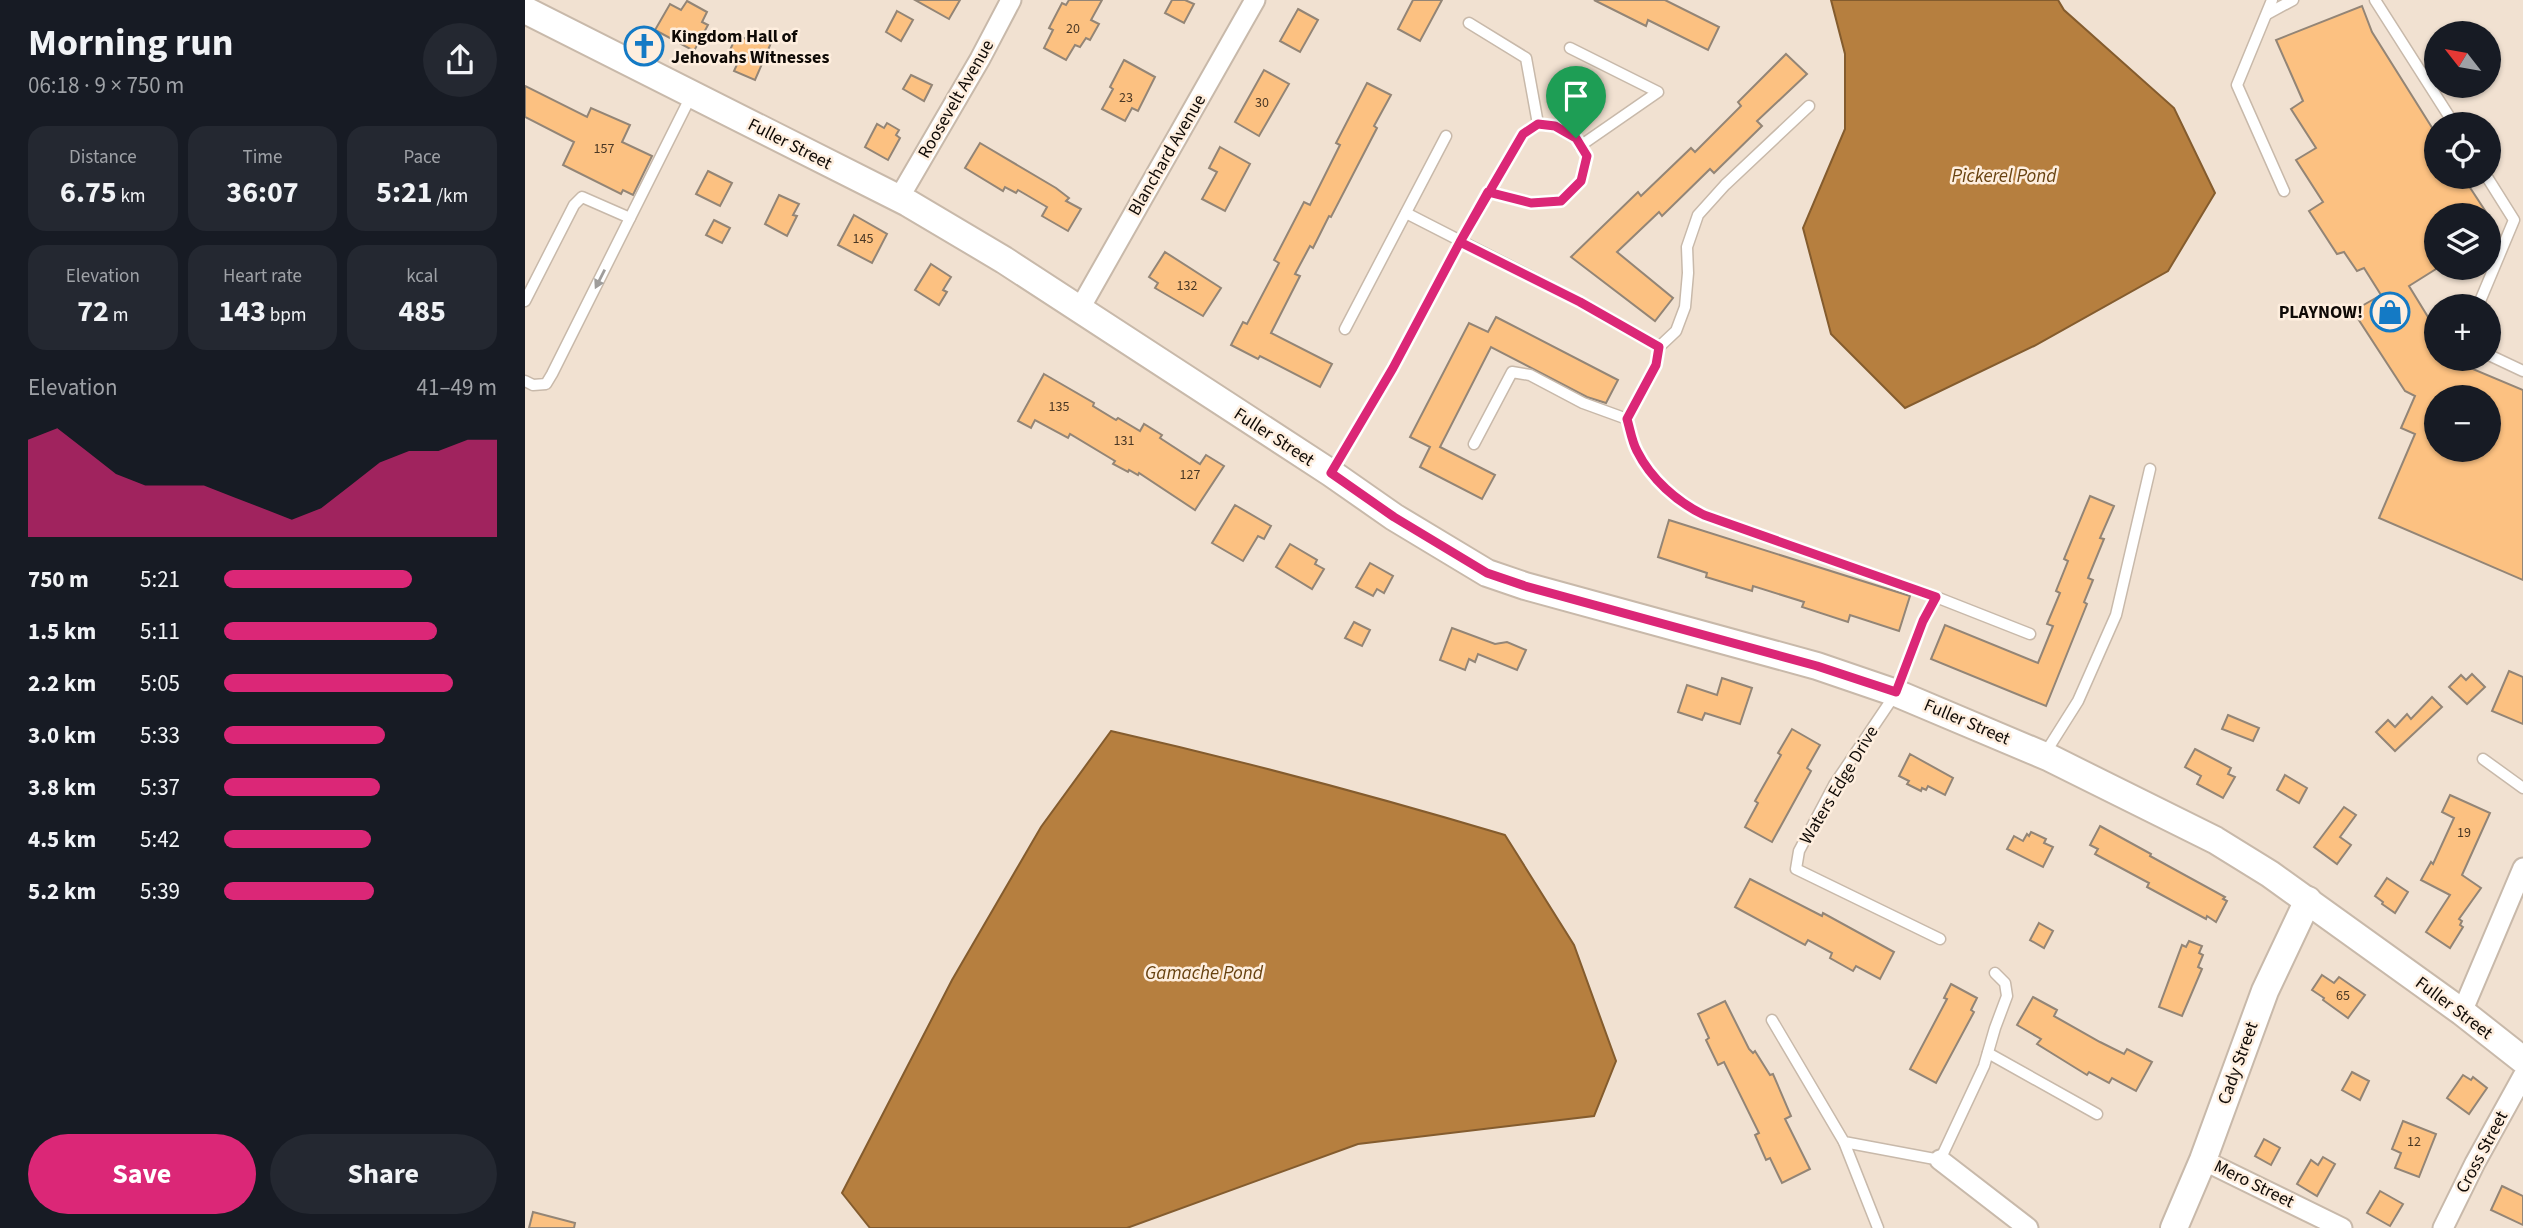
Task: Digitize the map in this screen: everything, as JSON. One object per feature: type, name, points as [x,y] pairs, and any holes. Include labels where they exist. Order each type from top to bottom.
[{"type":"street","name":"Roosevelt Avenue","points":[[899,198],[1011,0]]},
{"type":"street","name":"Blanchard Avenue","points":[[1079,310],[1255,0]]},
{"type":"street","name":"Fuller Street","points":[[525,10],[899,198],[997,256],[1331,473],[1394,517],[1487,573],[1525,586],[1817,666],[1896,692],[2044,755],[2215,839],[2308,900],[2523,1060]]},
{"type":"street","points":[[2462,1012],[2523,868]]},
{"type":"street","name":"Cady Street","points":[[2174,1228],[2203,1160],[2265,991],[2308,900]]},
{"type":"street","name":"Cross Street","points":[[2443,1228],[2523,1076]]},
{"type":"street","points":[[1940,1160],[2028,1228]]},
{"type":"street","name":"Mero Street","points":[[2203,1160],[2342,1228]]},
{"type":"lane","points":[[2272,0],[2237,85],[2284,191]]},
{"type":"lane","points":[[2267,14],[2293,0]]},
{"type":"lane","points":[[2375,0],[2446,112]]},
{"type":"lane","points":[[1469,23],[1526,58],[1538,124]]},
{"type":"lane","points":[[1570,48],[1658,92],[1580,146]]},
{"type":"lane","points":[[525,381],[533,385],[546,384],[692,93]]},
{"type":"lane","points":[[1809,106],[1725,185],[1698,215],[1687,247],[1685,307],[1676,331],[1659,347],[1656,365],[1627,419],[1637,451],[1661,484],[1685,506],[1704,515],[1936,597],[2030,634]]},
{"type":"lane","points":[[1331,473],[1393,368],[1460,242],[1488,192],[1523,134],[1538,124],[1555,126],[1576,138],[1587,156],[1581,181],[1561,201],[1531,203],[1488,192]]},
{"type":"lane","points":[[1345,330],[1446,136]]},
{"type":"lane","points":[[2483,294],[2514,220],[2495,189]]},
{"type":"lane","points":[[525,301],[575,205],[582,197],[630,218]]},
{"type":"lane","points":[[1406,213],[1580,302],[1659,347]]},
{"type":"lane","points":[[2501,361],[2523,371]]},
{"type":"lane","points":[[1474,444],[1512,372],[1530,375],[1583,403],[1627,419]]},
{"type":"lane","points":[[2044,755],[2078,701],[2116,615],[2150,469]]},
{"type":"lane","name":"Waters Edge Drive","points":[[1936,597],[1923,621],[1896,692],[1834,785],[1800,851],[1796,869],[1940,939]]},
{"type":"lane","points":[[2483,760],[2523,788]]},
{"type":"lane","points":[[1844,1142],[1940,1160],[1984,1066],[2007,996],[2005,983],[1995,973]]},
{"type":"lane","points":[[1772,1020],[1844,1142],[1878,1228]]},
{"type":"lane","points":[[1988,1053],[2097,1114]]},
{"type":"water","name":"Pickerel Pond","points":[[1831,0],[2058,0],[2064,10],[2174,108],[2215,193],[2168,271],[2034,346],[1905,408],[1831,334],[1803,228],[1845,129],[1845,54]]},
{"type":"water","name":"Gamache Pond","points":[[1111,731],[1210,754],[1505,835],[1574,945],[1616,1061],[1594,1116],[1358,1144],[1127,1228],[870,1228],[842,1193],[952,980],[1041,827]]},
{"type":"building","points":[[915,0],[960,0],[949,19]]},
{"type":"building","points":[[1069,0],[1102,0],[1091,20],[1099,24],[1090,40],[1086,38],[1080,47],[1075,45],[1066,60],[1044,48],[1053,30],[1049,28],[1062,3],[1066,5]]},
{"type":"building","points":[[1172,0],[1185,0],[1194,4],[1184,23],[1165,13]]},
{"type":"building","points":[[1413,0],[1442,0],[1420,41],[1398,29]]},
{"type":"building","points":[[1594,0],[1665,0],[1719,27],[1708,50],[1648,20],[1646,26]]},
{"type":"building","points":[[687,1],[707,12],[702,22],[708,25],[694,51],[655,30],[670,4],[681,10]]},
{"type":"building","points":[[2362,6],[2372,32],[2424,115],[2424,189],[2471,189],[2480,203],[2424,203],[2424,277],[2409,286],[2424,310],[2424,371],[2478,371],[2523,390],[2523,580],[2379,518],[2415,434],[2401,428],[2415,396],[2405,391],[2353,311],[2381,295],[2364,268],[2357,271],[2344,252],[2337,254],[2309,211],[2323,202],[2296,160],[2316,148],[2291,109],[2303,101],[2276,40]]},
{"type":"building","points":[[1298,9],[1318,20],[1300,52],[1280,41]]},
{"type":"building","points":[[897,11],[913,20],[901,41],[886,32]]},
{"type":"building","points":[[737,35],[753,42],[756,36],[771,43],[755,80],[734,71],[740,58],[729,52]]},
{"type":"building","points":[[1786,54],[1807,74],[1757,121],[1762,126],[1714,173],[1710,169],[1662,216],[1659,212],[1617,252],[1673,298],[1655,321],[1571,257],[1638,192],[1641,196],[1691,148],[1695,152],[1741,106],[1738,102]]},
{"type":"building","points":[[1124,60],[1155,77],[1138,111],[1132,108],[1125,121],[1102,109]]},
{"type":"building","points":[[1264,70],[1289,84],[1259,136],[1235,122]]},
{"type":"building","points":[[911,75],[932,85],[924,101],[903,89]]},
{"type":"building","points":[[1367,83],[1391,95],[1331,217],[1329,216],[1313,248],[1310,246],[1295,274],[1300,276],[1271,333],[1332,364],[1320,387],[1260,356],[1258,359],[1231,345],[1243,322],[1247,324],[1279,263],[1274,260],[1304,202],[1310,205],[1340,145],[1336,143]]},
{"type":"building","points":[[525,86],[587,117],[591,108],[630,125],[622,142],[652,156],[633,195],[623,190],[621,194],[563,165],[574,142],[525,117]]},
{"type":"building","points":[[887,123],[899,130],[896,135],[900,138],[888,160],[865,147],[877,124],[884,128]]},
{"type":"building","points":[[980,143],[1056,188],[1069,198],[1066,201],[1081,209],[1068,231],[1042,216],[1047,207],[1018,190],[1016,193],[1005,187],[1003,191],[965,168]]},
{"type":"building","points":[[1220,147],[1250,164],[1225,211],[1202,199],[1217,172],[1209,168]]},
{"type":"building","points":[[708,171],[732,183],[720,206],[696,194]]},
{"type":"building","points":[[779,195],[799,204],[793,215],[797,216],[787,236],[765,224]]},
{"type":"building","points":[[854,215],[887,234],[872,263],[838,245]]},
{"type":"building","points":[[714,220],[730,228],[722,243],[706,235]]},
{"type":"building","points":[[1165,252],[1221,288],[1203,316],[1155,288],[1158,283],[1149,277]]},
{"type":"building","points":[[931,264],[951,277],[943,290],[947,292],[939,305],[915,290]]},
{"type":"building","points":[[1496,317],[1618,380],[1606,403],[1587,397],[1491,347],[1440,447],[1495,475],[1482,499],[1420,467],[1430,447],[1410,437],[1469,323],[1488,332]]},
{"type":"building","points":[[1044,374],[1094,403],[1093,406],[1116,420],[1118,418],[1140,431],[1144,424],[1200,464],[1206,455],[1224,466],[1195,510],[1139,473],[1128,472],[1113,464],[1115,461],[1070,434],[1068,438],[1035,420],[1031,428],[1018,421]]},
{"type":"building","points":[[2090,496],[2114,506],[2100,538],[2104,539],[2088,578],[2093,580],[2084,602],[2087,604],[2046,706],[1931,659],[1945,625],[2038,663],[2053,626],[2047,624],[2060,593],[2056,591],[2068,561],[2064,559]]},
{"type":"building","points":[[1235,505],[1271,526],[1264,539],[1258,536],[1243,561],[1212,543]]},
{"type":"building","points":[[1669,520],[1910,596],[1899,631],[1850,615],[1848,622],[1802,607],[1804,602],[1753,586],[1752,591],[1706,577],[1707,573],[1658,557]]},
{"type":"building","points":[[1290,544],[1317,560],[1315,564],[1324,569],[1312,589],[1276,567]]},
{"type":"building","points":[[1370,563],[1393,576],[1384,593],[1377,589],[1373,596],[1356,587]]},
{"type":"building","points":[[1354,622],[1370,630],[1362,646],[1345,638]]},
{"type":"building","points":[[1452,628],[1495,644],[1507,642],[1526,650],[1517,670],[1478,654],[1475,662],[1469,659],[1465,670],[1440,660]]},
{"type":"building","points":[[2509,671],[2523,677],[2523,724],[2492,711]]},
{"type":"building","points":[[2472,674],[2485,687],[2467,704],[2449,687],[2461,675],[2466,680]]},
{"type":"building","points":[[1722,678],[1752,688],[1740,724],[1705,713],[1702,720],[1678,712],[1687,685],[1717,695]]},
{"type":"building","points":[[2432,697],[2442,707],[2395,751],[2376,732],[2388,720],[2395,727],[2407,714],[2411,719]]},
{"type":"building","points":[[2228,715],[2259,728],[2253,741],[2222,729]]},
{"type":"building","points":[[1792,729],[1820,745],[1807,768],[1811,771],[1772,842],[1745,827],[1758,803],[1755,801],[1781,755],[1778,753]]},
{"type":"building","points":[[2195,749],[2231,768],[2228,774],[2235,777],[2223,798],[2197,784],[2201,776],[2185,767]]},
{"type":"building","points":[[1910,754],[1953,778],[1945,795],[1928,786],[1921,791],[1907,784],[1909,781],[1899,776]]},
{"type":"building","points":[[2285,775],[2307,788],[2299,803],[2277,790]]},
{"type":"building","points":[[2450,795],[2490,813],[2462,875],[2481,888],[2459,919],[2463,927],[2450,948],[2426,932],[2450,895],[2421,880],[2431,862],[2433,864],[2454,818],[2442,812]]},
{"type":"building","points":[[2344,807],[2356,815],[2340,837],[2351,845],[2337,864],[2314,847]]},
{"type":"building","points":[[2100,826],[2225,897],[2223,899],[2227,901],[2216,922],[2147,887],[2149,883],[2095,854],[2098,849],[2090,845]]},
{"type":"building","points":[[2031,832],[2046,839],[2044,843],[2053,847],[2043,867],[2007,849],[2014,836],[2023,841]]},
{"type":"building","points":[[2387,878],[2408,892],[2395,913],[2375,896]]},
{"type":"building","points":[[1750,879],[1822,916],[1823,913],[1894,952],[1880,979],[1856,966],[1853,971],[1830,958],[1832,953],[1808,940],[1805,945],[1735,907]]},
{"type":"building","points":[[2039,923],[2053,931],[2044,948],[2030,940]]},
{"type":"building","points":[[2189,941],[2202,946],[2199,953],[2203,955],[2198,967],[2202,969],[2182,1016],[2159,1007],[2182,945],[2186,947]]},
{"type":"building","points":[[2322,975],[2334,983],[2339,977],[2365,995],[2348,1018],[2312,990]]},
{"type":"building","points":[[1951,984],[1977,998],[1971,1010],[1974,1012],[1936,1083],[1910,1069],[1947,999],[1944,998]]},
{"type":"building","points":[[2033,997],[2057,1010],[2054,1016],[2100,1042],[2124,1054],[2127,1049],[2152,1062],[2136,1091],[2112,1078],[2109,1083],[2089,1072],[2087,1075],[2037,1044],[2041,1039],[2017,1025]]},
{"type":"building","points":[[1725,1001],[1749,1049],[1753,1053],[1755,1051],[1770,1075],[1773,1074],[1791,1116],[1785,1119],[1810,1169],[1782,1183],[1770,1158],[1766,1160],[1755,1135],[1759,1133],[1724,1062],[1718,1065],[1706,1040],[1709,1038],[1698,1014]]},
{"type":"building","points":[[2352,1072],[2369,1081],[2360,1100],[2342,1090]]},
{"type":"building","points":[[2463,1075],[2471,1080],[2473,1077],[2487,1088],[2469,1114],[2447,1098]]},
{"type":"building","points":[[2403,1121],[2436,1134],[2419,1177],[2395,1168],[2401,1153],[2392,1149]]},
{"type":"building","points":[[2264,1139],[2280,1148],[2271,1165],[2255,1156]]},
{"type":"building","points":[[2323,1157],[2335,1164],[2317,1196],[2297,1184],[2311,1160],[2318,1165]]},
{"type":"building","points":[[2502,1186],[2523,1196],[2523,1225],[2491,1210]]},
{"type":"building","points":[[2380,1191],[2403,1204],[2390,1226],[2367,1213]]},
{"type":"building","points":[[533,1212],[575,1223],[574,1228],[529,1228]]},
{"type":"place","name":"Kingdom Hall of Jehovahs Witnesses","points":[[644,46]]},
{"type":"place","name":"PLAYNOW!","points":[[2390,312]]},
{"type":"route","points":[[1576,138],[1555,126],[1538,124],[1523,134],[1511,151],[1460,242],[1393,368],[1331,473],[1394,517],[1487,573],[1525,586],[1817,666],[1896,692],[1923,621],[1936,597],[1685,506],[1661,484],[1637,451],[1627,419],[1656,365],[1659,347],[1580,302],[1460,242],[1488,192],[1531,203],[1561,201],[1581,181],[1587,156],[1576,138]]}]
